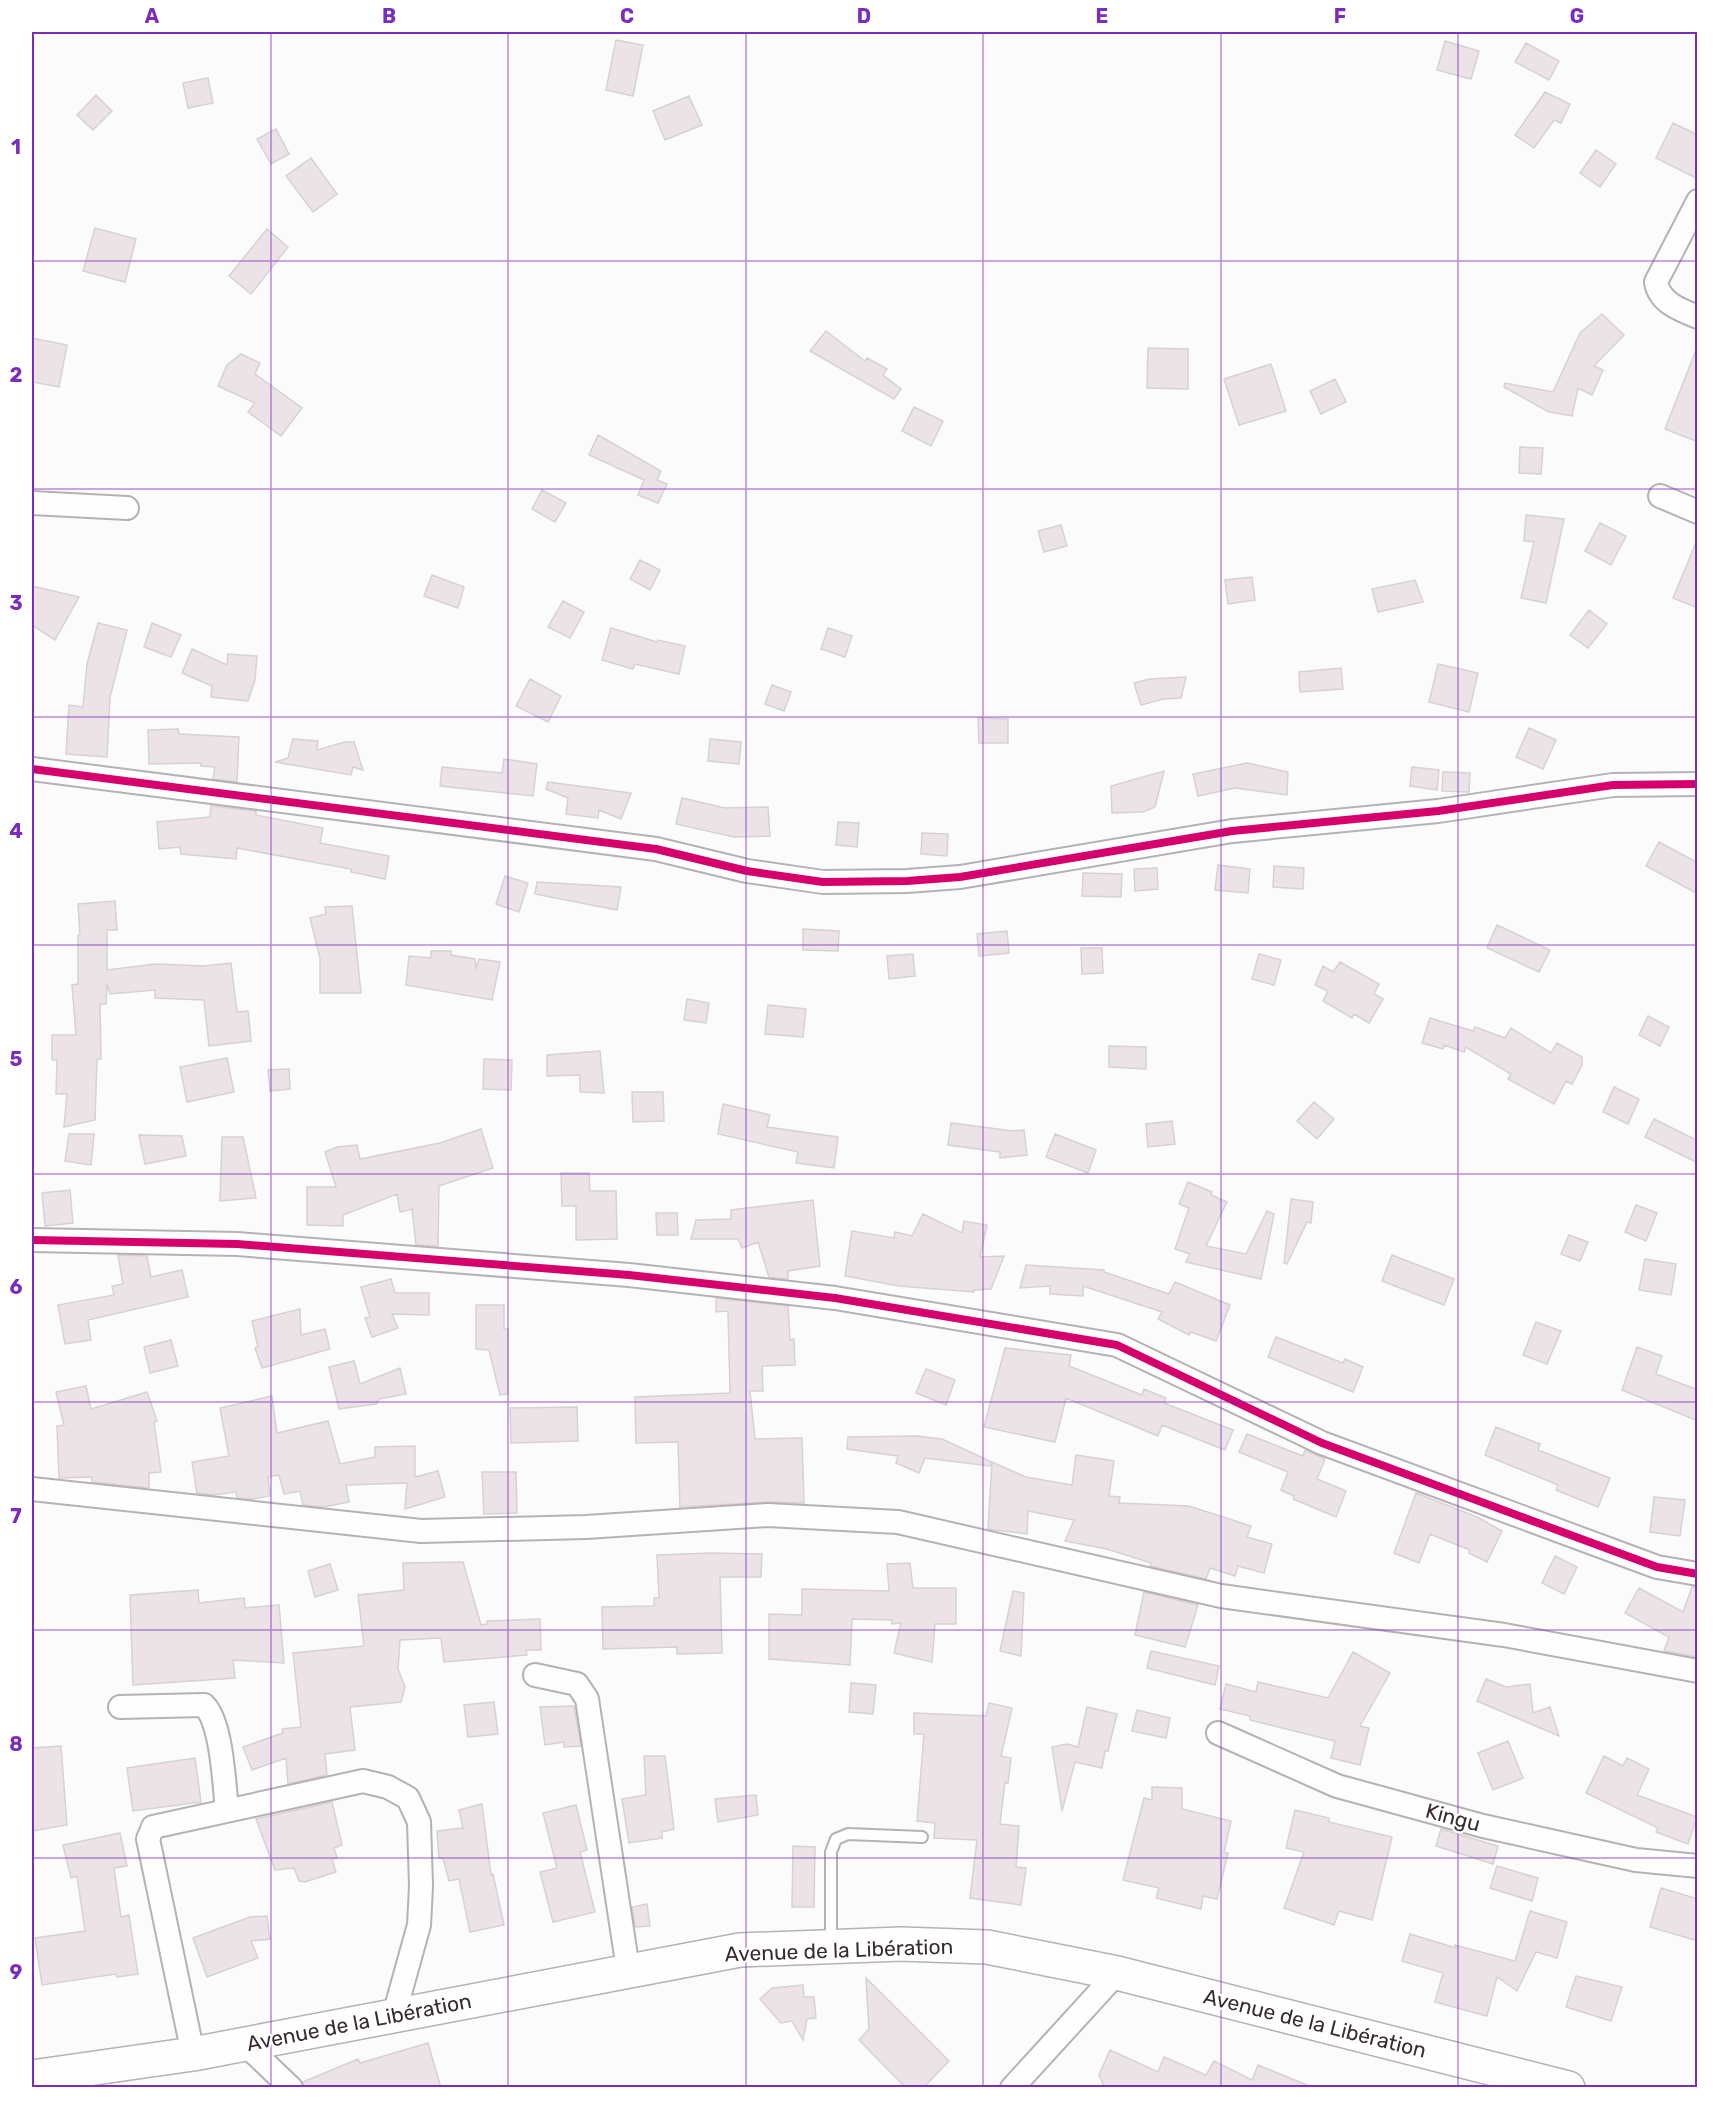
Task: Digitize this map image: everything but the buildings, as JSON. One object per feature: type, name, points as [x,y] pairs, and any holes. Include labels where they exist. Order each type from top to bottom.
[{"type":"highway","name":"Avenue de la Libération","points":[[32,2077],[193,2054],[740,1950],[901,1944],[987,1947],[1117,1973],[1517,2081],[1568,2088]]},
{"type":"street","points":[[1698,201],[1656,282],[1658,292],[1669,304],[1698,317]]},
{"type":"street","points":[[1660,496],[1698,512]]},
{"type":"street","points":[[32,503],[127,508]]},
{"type":"street","points":[[32,769],[656,849],[747,871],[823,882],[960,878],[1232,831],[1438,811],[1613,785],[1698,784]]},
{"type":"street","points":[[32,1240],[237,1244],[629,1275],[835,1298],[1117,1345],[1322,1443],[1658,1567],[1698,1574]]},
{"type":"street","points":[[32,1489],[421,1531],[586,1527],[768,1515],[898,1522],[1221,1596],[1504,1635],[1698,1671]]},
{"type":"street","points":[[535,1675],[577,1684],[587,1699],[628,1970]]},
{"type":"street","points":[[120,1707],[204,1705],[211,1712],[217,1735],[228,1810]]},
{"type":"street","name":"Kingu","points":[[1218,1733],[1337,1786],[1483,1826],[1636,1860],[1698,1866]]},
{"type":"street","points":[[193,2054],[148,1839],[153,1827],[363,1781],[388,1787],[408,1798],[419,1822],[421,1886],[418,1925],[394,2015]]},
{"type":"street","points":[[1012,2088],[1117,1973]]},
{"type":"street","points":[[245,2044],[291,2088]]},
{"type":"lane","points":[[831,1946],[831,1852],[836,1839],[848,1834],[922,1837]]},
{"type":"cycle path","points":[[32,769],[656,849],[747,871],[823,882],[907,881],[960,877],[1232,831],[1438,811],[1613,785],[1698,784]]},
{"type":"cycle path","points":[[32,1240],[237,1244],[629,1275],[835,1298],[1117,1345],[1322,1443],[1657,1567],[1698,1574]]}]
